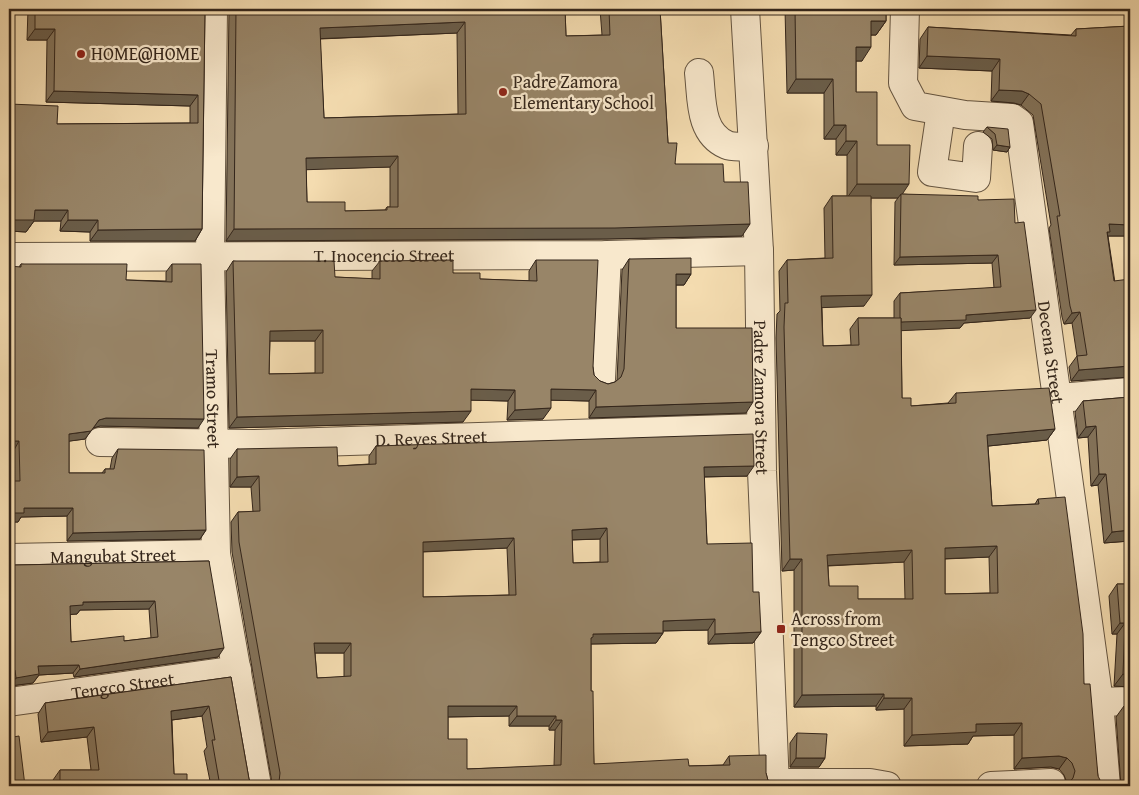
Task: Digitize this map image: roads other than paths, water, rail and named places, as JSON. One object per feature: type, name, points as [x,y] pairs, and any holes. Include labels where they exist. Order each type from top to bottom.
[{"type":"street","name":"Tramo Street","points":[[213,9],[210,258],[212,443],[216,554],[257,786]]},
{"type":"street","name":"Padre Zamora Street","points":[[745,9],[759,251],[762,428],[775,785]]},
{"type":"street","name":"Decena Street","points":[[905,9],[903,83],[915,106],[941,111],[1012,118],[1019,123],[1099,702],[1106,786]]},
{"type":"street","points":[[699,73],[704,120],[712,136],[728,146],[754,146]]},
{"type":"street","points":[[941,111],[932,172],[976,178],[978,146]]},
{"type":"street","name":"T. Inocencio Street","points":[[9,257],[210,258],[607,255],[759,251]]},
{"type":"street","points":[[601,378],[607,255]]},
{"type":"street","points":[[1058,398],[1130,392]]},
{"type":"street","name":"D. Reyes Street","points":[[100,442],[263,444],[762,428]]},
{"type":"street","name":"Mangubat Street","points":[[9,558],[216,554]]},
{"type":"street","name":"Tengco Street","points":[[9,702],[236,670]]},
{"type":"street","points":[[1099,702],[1130,701]]},
{"type":"street","points":[[991,786],[1051,783]]},
{"type":"street","points":[[775,785],[876,785]]},
{"type":"place","name":"HOME@HOME","points":[[81,54]]},
{"type":"place","name":"Padre Zamora Elementary School","points":[[503,92]]},
{"type":"place","name":"Across from Tengco Street","points":[[781,629]]}]
